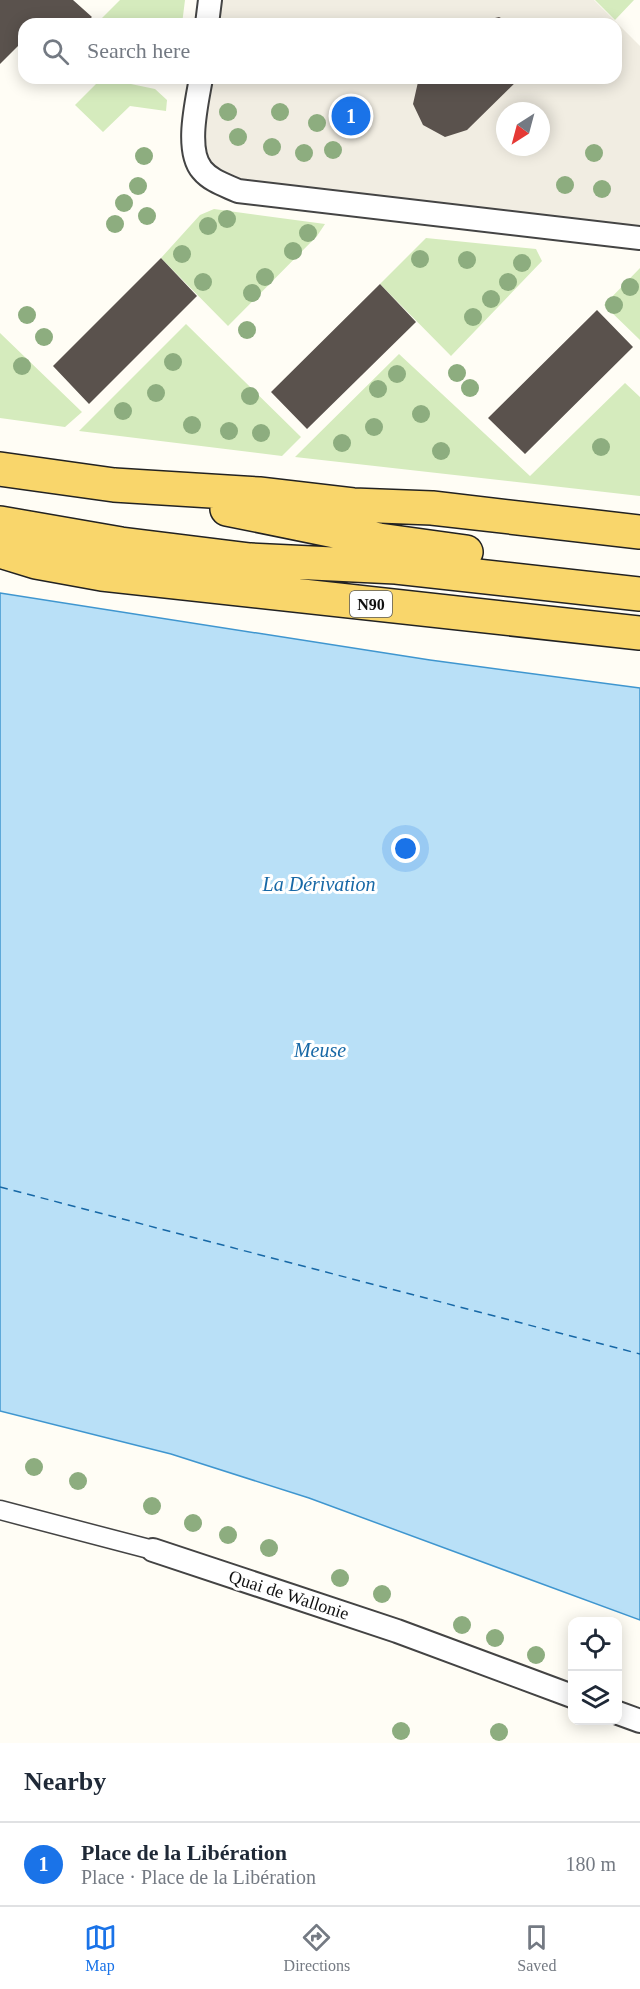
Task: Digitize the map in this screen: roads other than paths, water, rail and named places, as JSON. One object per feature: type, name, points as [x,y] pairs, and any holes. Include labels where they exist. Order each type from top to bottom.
[{"type":"main road","points":[[0,469],[114,485],[379,540],[640,572]]},
{"type":"main road","points":[[114,485],[259,494],[353,506],[432,508],[640,532]]},
{"type":"main road","name":"N90","points":[[0,523],[121,544],[250,560],[396,567],[640,594]]},
{"type":"main road","name":"N90","points":[[0,551],[36,562],[102,574],[640,633]]},
{"type":"street","points":[[208,18],[210,0]]},
{"type":"street","points":[[200,84],[194,120],[195,153],[201,168],[216,181],[238,191],[640,238]]},
{"type":"street","name":"Quai de Wallonie","points":[[0,1510],[153,1550],[397,1631],[568,1694]]},
{"type":"street","points":[[622,1714],[640,1721]]},
{"type":"water","name":"Meuse","points":[[0,593],[430,660],[640,688],[640,1620],[309,1498],[171,1454],[0,1411]]},
{"type":"place","name":"Place de la Libération","points":[[351,116]]},
{"type":"water label","name":"La Dérivation","points":[[319,884]]}]
